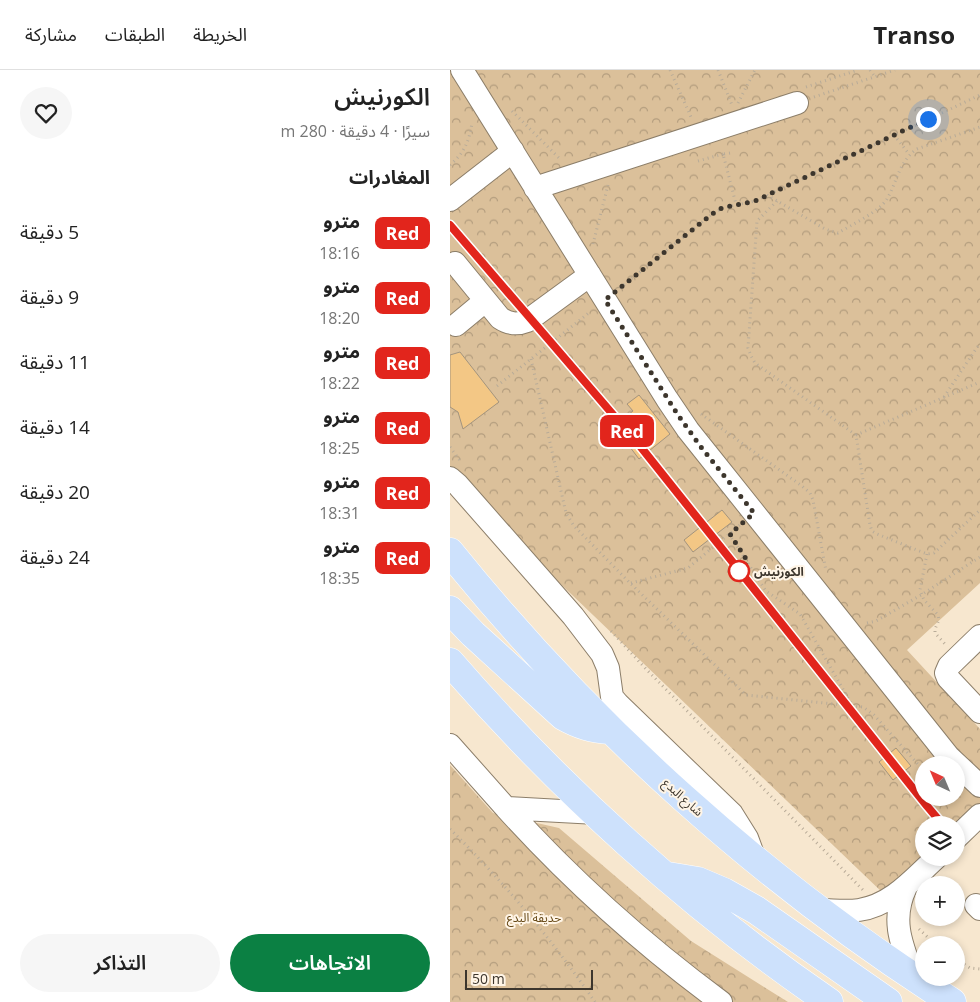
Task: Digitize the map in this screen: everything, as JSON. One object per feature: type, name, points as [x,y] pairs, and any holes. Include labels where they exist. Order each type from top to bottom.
[{"type":"main road","name":"شارع البدع","points":[[450,552],[490,601],[561,679],[611,730],[686,800],[754,858],[820,910],[914,978],[952,1002]]},
{"type":"main road","points":[[450,610],[473,634],[563,716],[592,729],[611,730]]},
{"type":"main road","points":[[450,662],[547,765],[664,875],[736,934],[828,1002]]},
{"type":"main road","points":[[664,875],[698,881],[732,896],[756,910],[888,1002]]},
{"type":"lane","points":[[462,70],[484,102],[535,188],[678,415],[940,756]]},
{"type":"lane","points":[[535,188],[801,95]]},
{"type":"lane","points":[[450,200],[513,151]]},
{"type":"lane","points":[[454,263],[500,318],[505,322],[516,324],[527,322],[590,275]]},
{"type":"lane","points":[[456,325],[485,301]]},
{"type":"lane","points":[[456,471],[457,484],[573,616],[602,654],[608,668],[612,697],[732,814],[747,838],[754,858]]},
{"type":"lane","points":[[980,636],[946,670],[947,676],[980,712]]},
{"type":"lane","points":[[450,745],[506,808],[604,908],[628,930],[721,1002]]},
{"type":"lane","points":[[965,776],[980,786]]},
{"type":"lane","points":[[506,808],[597,814]]},
{"type":"lane","points":[[542,846],[555,812]]},
{"type":"lane","points":[[965,829],[980,815]]},
{"type":"lane","points":[[820,910],[859,910],[878,905],[896,895],[928,866]]},
{"type":"lane","points":[[906,887],[899,905],[898,926],[914,978]]},
{"type":"path","points":[[670,70],[694,123]]},
{"type":"path","points":[[718,70],[734,110],[755,70]]},
{"type":"path","points":[[801,95],[850,71],[858,70]]},
{"type":"path","points":[[870,70],[875,77]]},
{"type":"path","points":[[801,95],[875,77],[895,70]]},
{"type":"path","points":[[497,386],[712,214],[722,208],[755,201],[980,95]]},
{"type":"path","points":[[450,165],[463,153],[467,146],[475,111],[484,102],[496,98],[565,163]]},
{"type":"path","points":[[767,195],[825,230],[838,233],[879,208],[886,200],[909,154],[917,149],[980,127]]},
{"type":"path","points":[[894,135],[909,154]]},
{"type":"path","points":[[723,153],[736,204]]},
{"type":"path","points":[[698,161],[723,153],[730,153]]},
{"type":"path","points":[[592,248],[613,162]]},
{"type":"path","points":[[777,201],[757,220],[748,348],[751,356],[755,362],[856,435],[872,531],[876,534],[927,554],[934,553],[980,510]]},
{"type":"path","points":[[943,398],[980,343]]},
{"type":"path","points":[[531,359],[569,520],[630,583],[746,695],[863,707],[874,715],[915,761]]},
{"type":"path","points":[[856,435],[980,382]]},
{"type":"path","points":[[694,409],[802,486],[810,494],[813,500],[827,575]]},
{"type":"path","points":[[450,447],[456,471]]},
{"type":"path","points":[[630,583],[688,568],[754,513]]},
{"type":"path","points":[[730,534],[766,591],[800,614],[853,706]]},
{"type":"path","points":[[927,554],[920,584],[921,595],[938,615],[939,620],[935,633],[958,657]]},
{"type":"path","points":[[864,623],[868,624],[876,621],[980,557]]},
{"type":"path","points":[[610,630],[878,905]]},
{"type":"path","points":[[450,829],[503,884],[532,918],[572,968],[595,1002]]},
{"type":"path","points":[[965,965],[970,968],[980,969]]},
{"type":"green space","points":[[450,70],[980,70],[980,583],[907,650],[980,729],[980,804],[965,817],[915,816],[916,866],[885,895],[450,478]]},
{"type":"green space","name":"حديقة البدع","points":[[450,765],[493,813],[559,828],[691,941],[788,1002],[450,1002]]},
{"type":"building","points":[[460,352],[499,402],[463,429],[458,412],[450,407],[450,355]]},
{"type":"building","points":[[639,395],[670,434],[639,459],[614,426],[633,411],[627,404]]},
{"type":"building","points":[[722,510],[732,522],[693,552],[684,540]]},
{"type":"building","points":[[896,748],[911,766],[893,780],[879,762]]},
{"type":"metro line","name":"Red","points":[[450,225],[640,446],[935,816]]},
{"type":"place","name":"الكورنيش","points":[[739,571]]},
{"type":"route","points":[[739,571],[748,562],[730,534],[754,513],[678,415],[605,300],[722,208],[755,201],[928,119]]}]
